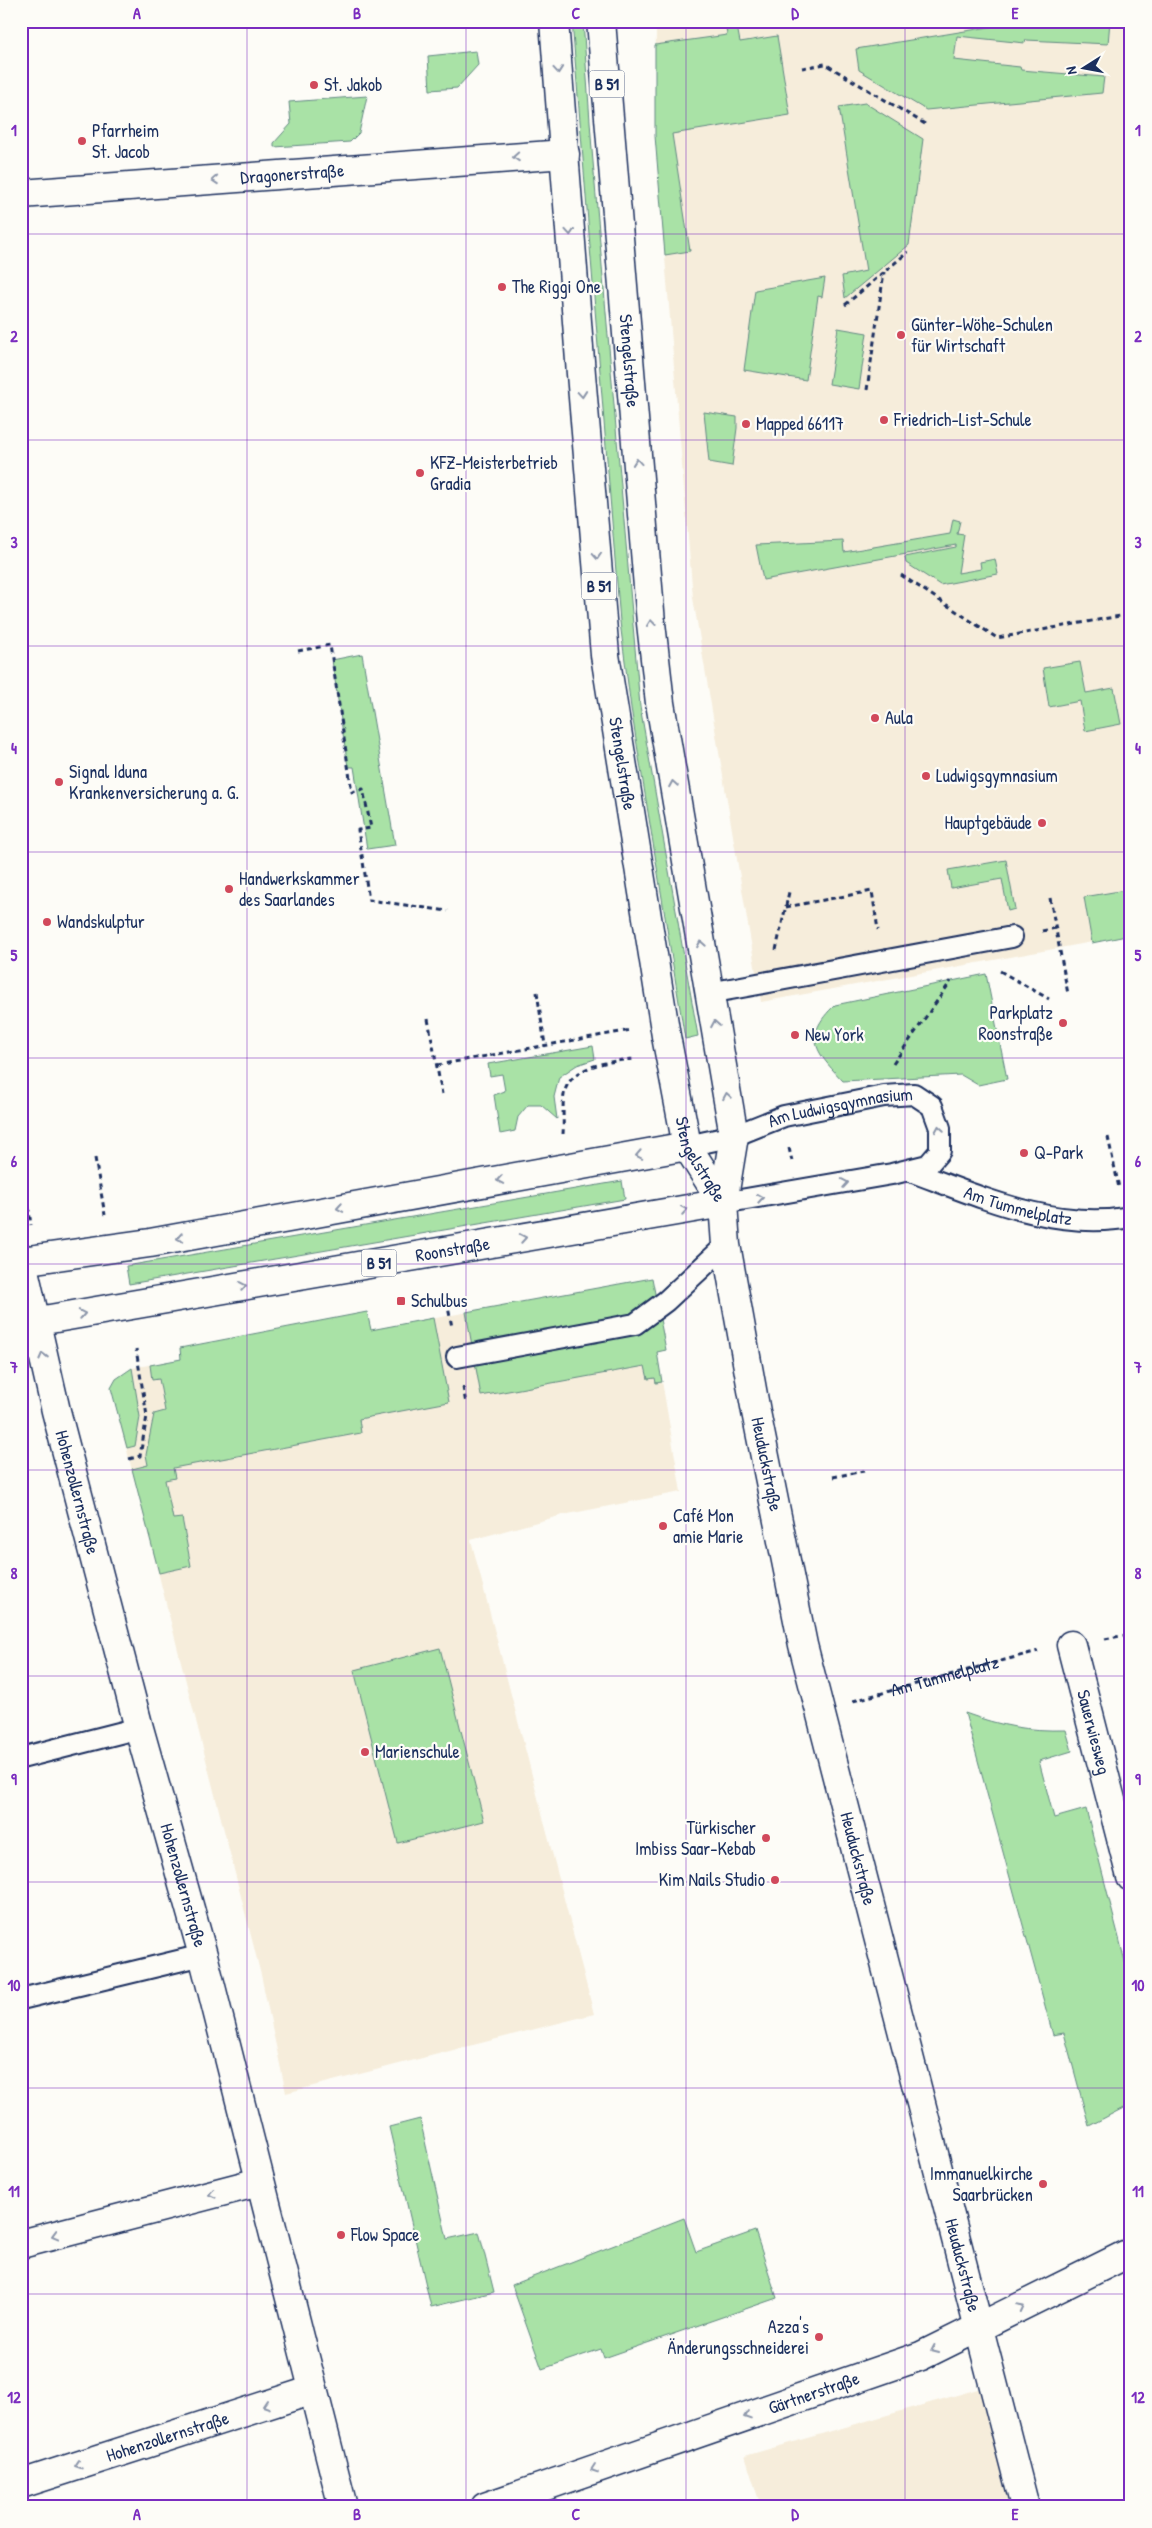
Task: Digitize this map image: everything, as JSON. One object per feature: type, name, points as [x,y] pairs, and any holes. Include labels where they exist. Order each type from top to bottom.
[{"type":"street","name":"Stengelstraße","points":[[554,21],[605,655],[686,1146],[723,1203]]},
{"type":"street","name":"Stengelstraße","points":[[602,21],[660,703],[734,1136],[723,1203]]},
{"type":"street","name":"Dragonerstraße","points":[[21,194],[565,154]]},
{"type":"street","points":[[22,1260],[150,1243],[686,1146]]},
{"type":"street","name":"Heuduckstraße","points":[[723,1203],[726,1245],[764,1456],[818,1710],[1025,2507]]},
{"type":"street","name":"Roonstraße","points":[[28,1323],[723,1203]]},
{"type":"street","name":"Hohenzollernstraße","points":[[22,1260],[28,1323],[70,1462],[138,1728],[203,1955],[259,2182],[343,2507]]},
{"type":"street","name":"Sauerwiesweg","points":[[1071,1645],[1131,1877]]},
{"type":"street","points":[[21,2244],[259,2182]]},
{"type":"street","name":"Gärtnerstraße","points":[[485,2507],[921,2356],[1131,2252]]},
{"type":"street","name":"Hohenzollernstraße","points":[[21,2484],[313,2390]]},
{"type":"lane","points":[[709,992],[1012,937]]},
{"type":"lane","name":"Am Ludwigsgymnasium","points":[[686,1146],[734,1136],[784,1116],[884,1096],[914,1094],[932,1106],[940,1128],[940,1151],[928,1165],[910,1171],[723,1203]]},
{"type":"lane","name":"Am Tummelplatz","points":[[910,1171],[1007,1208],[1052,1217],[1101,1222],[1128,1218]]},
{"type":"lane","points":[[458,1357],[636,1324],[666,1301],[726,1245]]},
{"type":"lane","points":[[21,1758],[138,1728]]},
{"type":"lane","name":"Hohenzollernstraße","points":[[21,1999],[203,1955]]},
{"type":"path","points":[[632,24],[652,21]]},
{"type":"path","points":[[802,68],[825,64],[925,124]]},
{"type":"path","points":[[845,305],[908,252]]},
{"type":"path","points":[[867,390],[884,272]]},
{"type":"path","points":[[1131,473],[1126,496],[1131,520]]},
{"type":"path","points":[[901,575],[997,638],[1131,614]]},
{"type":"path","points":[[298,651],[330,645],[352,792],[364,789],[371,828],[358,830],[369,900],[448,911]]},
{"type":"path","points":[[786,907],[872,891],[884,961]]},
{"type":"path","points":[[775,954],[789,892]]},
{"type":"path","points":[[1050,898],[1068,994]]},
{"type":"path","points":[[994,968],[1049,1000]]},
{"type":"path","points":[[884,1096],[891,1066],[952,980]]},
{"type":"path","points":[[537,992],[545,1045]]},
{"type":"path","points":[[428,1019],[442,1094]]},
{"type":"path","points":[[437,1065],[634,1029]]},
{"type":"path","points":[[563,1138],[564,1095],[569,1082],[580,1072],[606,1064],[638,1058]]},
{"type":"path","points":[[1108,1137],[1128,1218]]},
{"type":"path","points":[[21,1153],[33,1234],[22,1260]]},
{"type":"path","points":[[95,1158],[106,1220]]},
{"type":"path","points":[[129,1459],[140,1456],[146,1416],[136,1349]]},
{"type":"path","points":[[833,1477],[864,1471]]},
{"type":"path","name":"Am Tummelplatz","points":[[818,1710],[1040,1650],[1071,1645]]},
{"type":"shaded area","points":[[656,21],[1131,21],[1131,935],[761,1002],[693,598],[655,136]]},
{"type":"shaded area","name":"Marienschule","points":[[652,1278],[666,1350],[657,1352],[681,1492],[563,1515],[471,1540],[594,2014],[286,2093],[261,1975],[111,1388],[116,1379],[132,1368],[181,1359],[180,1348],[367,1312],[371,1330]]},
{"type":"shaded area","points":[[992,2385],[1025,2507],[761,2507],[745,2456]]},
{"type":"green space","points":[[572,21],[583,21],[592,150],[640,706],[698,1036],[685,1039],[631,708],[620,622]]},
{"type":"green space","points":[[725,21],[736,21],[740,42],[777,36],[790,115],[672,134],[690,251],[665,255],[655,136],[655,45],[727,35]]},
{"type":"green space","points":[[1026,21],[1110,21],[1108,44],[1026,40],[1025,43],[957,36],[954,60],[1020,67],[1021,70],[1104,77],[1102,93],[926,110],[859,70],[856,49]]},
{"type":"green space","points":[[476,51],[478,65],[457,88],[430,90],[428,56]]},
{"type":"green space","points":[[367,96],[359,133],[350,142],[274,147],[274,143],[291,124],[289,102]]},
{"type":"green space","points":[[865,103],[923,139],[909,245],[845,298],[842,276],[866,271],[839,107]]},
{"type":"green space","points":[[825,278],[822,297],[818,296],[806,380],[744,370],[755,290]]},
{"type":"green space","points":[[838,328],[867,333],[859,389],[829,384]]},
{"type":"green space","points":[[704,412],[737,417],[732,466],[709,462]]},
{"type":"green space","points":[[953,519],[960,521],[957,534],[964,535],[958,573],[981,569],[980,562],[995,559],[998,574],[940,585],[906,563],[905,557],[956,547],[956,545],[763,580],[756,545],[843,541],[844,552],[950,534]]},
{"type":"green space","points":[[362,654],[395,845],[367,849],[354,767],[348,767],[332,660]]},
{"type":"green space","points":[[1080,662],[1086,693],[1114,688],[1121,724],[1085,731],[1080,701],[1049,707],[1043,668]]},
{"type":"green space","points":[[1006,860],[1015,909],[1008,911],[1002,879],[951,888],[948,870]]},
{"type":"green space","points":[[1131,889],[1131,935],[1092,943],[1084,897]]},
{"type":"green space","points":[[986,974],[1007,1079],[978,1085],[961,1075],[843,1081],[826,1062],[816,1044],[818,1026],[835,1005]]},
{"type":"green space","points":[[593,1046],[595,1059],[577,1065],[559,1077],[554,1097],[557,1119],[541,1105],[528,1105],[518,1117],[515,1131],[500,1134],[494,1095],[505,1091],[502,1074],[490,1076],[488,1064]]},
{"type":"green space","points":[[622,1181],[625,1199],[129,1284],[126,1266]]},
{"type":"green space","points":[[652,1278],[666,1350],[657,1352],[662,1382],[656,1383],[655,1378],[648,1379],[645,1366],[481,1396],[466,1312]]},
{"type":"green space","points":[[367,1312],[371,1330],[433,1318],[449,1402],[359,1419],[361,1433],[173,1468],[175,1478],[165,1480],[173,1519],[182,1518],[191,1566],[159,1573],[132,1469],[148,1465],[146,1455],[154,1414],[165,1411],[159,1379],[152,1380],[150,1365],[181,1359],[180,1348]]},
{"type":"green space","points":[[132,1368],[140,1417],[135,1446],[127,1448],[111,1388],[116,1379]]},
{"type":"green space","points":[[440,1648],[484,1821],[398,1843],[354,1670]]},
{"type":"green space","points":[[965,1713],[1014,1727],[1039,1730],[1066,1730],[1072,1751],[1039,1761],[1054,1818],[1086,1809],[1131,1985],[1131,2104],[1089,2126],[1064,2033],[1053,2035]]},
{"type":"green space","points":[[420,2119],[447,2239],[479,2232],[494,2292],[431,2307],[389,2127]]},
{"type":"green space","points":[[684,2218],[696,2252],[755,2231],[777,2298],[604,2358],[601,2349],[542,2369],[512,2285]]},
{"type":"place","name":"St. Jakob","points":[[314,85]]},
{"type":"place","name":"Pfarrheim St. Jacob","points":[[82,141]]},
{"type":"place","name":"The Riggi One","points":[[502,287]]},
{"type":"place","name":"Günter-Wöhe-Schulen für Wirtschaft","points":[[901,335]]},
{"type":"place","name":"Friedrich-List-Schule","points":[[884,420]]},
{"type":"place","name":"Mapped 66117","points":[[746,424]]},
{"type":"place","name":"KFZ-Meisterbetrieb Gradia","points":[[420,473]]},
{"type":"place","name":"Aula","points":[[875,718]]},
{"type":"place","name":"Ludwigsgymnasium","points":[[926,776]]},
{"type":"place","name":"Signal Iduna Krankenversicherung a. G.","points":[[59,782]]},
{"type":"place","name":"Hauptgebäude","points":[[1042,823]]},
{"type":"place","name":"Handwerkskammer des Saarlandes","points":[[229,889]]},
{"type":"place","name":"Wandskulptur","points":[[47,922]]},
{"type":"place","name":"Parkplatz Roonstraße","points":[[1063,1023]]},
{"type":"place","name":"New York","points":[[795,1035]]},
{"type":"place","name":"Q-Park","points":[[1024,1153]]},
{"type":"place","name":"Schulbus","points":[[401,1301]]},
{"type":"place","name":"Café Mon amie Marie","points":[[663,1526]]},
{"type":"place","name":"Marienschule","points":[[365,1752]]},
{"type":"place","name":"Türkischer Imbiss Saar-Kebab","points":[[766,1838]]},
{"type":"place","name":"Kim Nails Studio","points":[[775,1880]]},
{"type":"place","name":"Immanuelkirche Saarbrücken","points":[[1043,2184]]},
{"type":"place","name":"Flow Space","points":[[341,2235]]},
{"type":"place","name":"Azza's Änderungsschneiderei","points":[[819,2337]]}]
